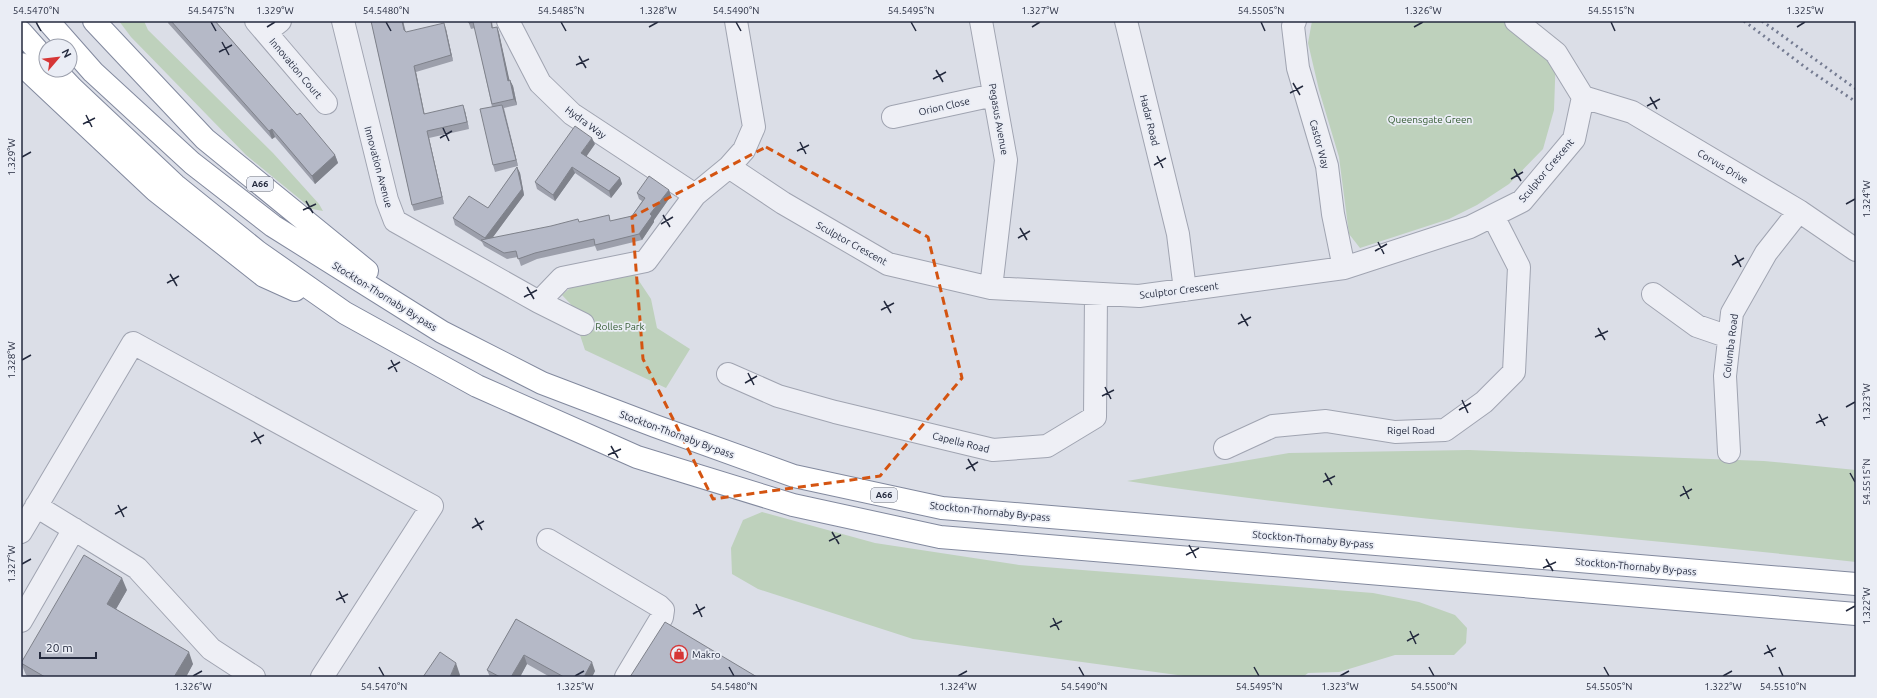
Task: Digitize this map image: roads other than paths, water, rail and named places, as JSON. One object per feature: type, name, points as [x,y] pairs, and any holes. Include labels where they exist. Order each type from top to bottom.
[{"type":"highway","name":"Stockton-Thornaby By-pass","points":[[48,21],[93,72],[192,162],[273,226],[442,332],[542,383],[655,426],[794,476],[942,508],[1856,584]]},
{"type":"highway","name":"A66","points":[[94,21],[205,139],[442,332]]},
{"type":"highway","points":[[21,32],[38,51]]},
{"type":"highway","points":[[21,64],[155,190],[264,276],[345,313],[477,386],[637,457],[793,505],[940,537],[1856,614]]},
{"type":"highway","points":[[63,78],[175,185],[258,252],[345,313]]},
{"type":"street","name":"Innovation Avenue","points":[[343,21],[386,200],[395,221],[539,302],[583,324]]},
{"type":"street","name":"Hydra Way","points":[[508,21],[540,83],[572,114],[695,195]]},
{"type":"street","points":[[539,302],[562,278],[646,261],[695,195],[729,167],[744,150],[754,127],[736,21]]},
{"type":"street","name":"Pegasus Avenue","points":[[981,21],[1006,160],[991,288]]},
{"type":"street","name":"Hadar Road","points":[[1126,21],[1178,234],[1185,290]]},
{"type":"street","name":"Castor Way","points":[[1295,21],[1294,26],[1298,68],[1327,166],[1333,214],[1344,268]]},
{"type":"street","points":[[1516,21],[1556,53],[1583,97]]},
{"type":"street","name":"Innovation Court","points":[[267,25],[326,103]]},
{"type":"street","name":"Orion Close","points":[[893,117],[994,94]]},
{"type":"street","name":"Sculptor Crescent","points":[[729,167],[783,203],[888,264],[991,288],[1139,296],[1344,268],[1470,227],[1522,201],[1574,139],[1583,97]]},
{"type":"street","name":"Corvus Drive","points":[[1583,97],[1632,112],[1799,211],[1856,250]]},
{"type":"street","name":"Columba Road","points":[[1729,452],[1724,376],[1732,313],[1766,253],[1799,211]]},
{"type":"street","name":"Rigel Road","points":[[1225,448],[1272,426],[1311,422],[1326,421],[1395,432],[1445,430],[1484,402],[1514,372],[1515,357],[1519,266],[1493,216]]},
{"type":"street","name":"Capella Road","points":[[728,374],[778,396],[835,412],[993,450],[1047,446],[1095,417],[1096,294]]},
{"type":"street","points":[[1653,294],[1697,326],[1729,337]]},
{"type":"street","points":[[21,532],[133,343],[432,506],[322,677]]},
{"type":"street","points":[[36,506],[137,568],[210,649],[245,674]]},
{"type":"street","points":[[21,621],[74,529]]},
{"type":"street","points":[[548,540],[659,606],[663,610],[662,618],[626,677]]},
{"type":"railway","points":[[1744,21],[1809,70],[1856,102]]},
{"type":"railway","points":[[1762,21],[1856,89]]},
{"type":"place","name":"Makro","points":[[679,654]]},
{"type":"park label","name":"Queensgate Green","points":[[1430,119]]},
{"type":"park label","name":"Rolles Park","points":[[620,326]]}]
